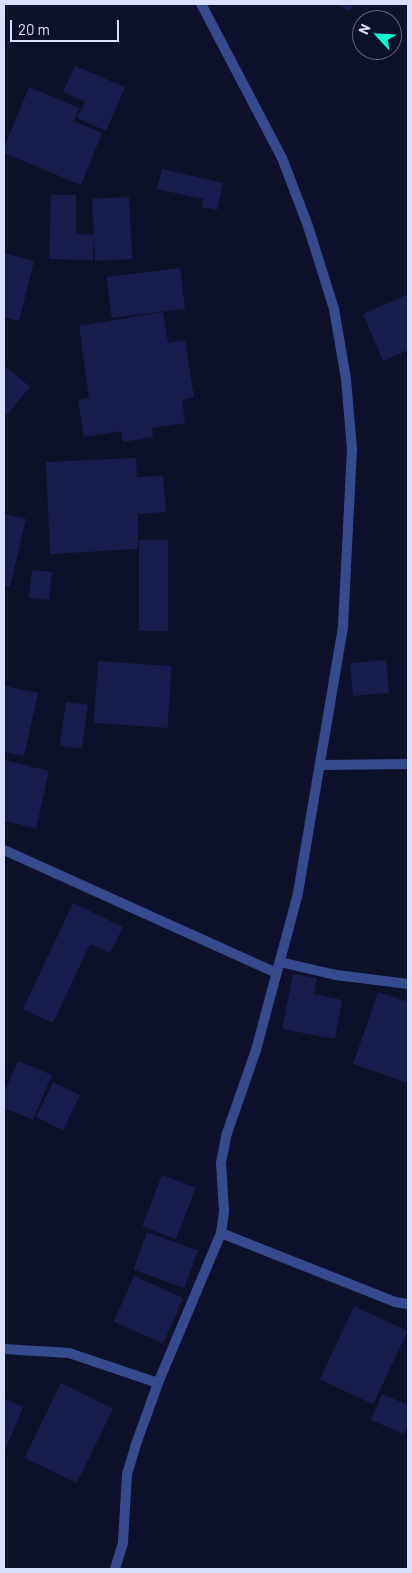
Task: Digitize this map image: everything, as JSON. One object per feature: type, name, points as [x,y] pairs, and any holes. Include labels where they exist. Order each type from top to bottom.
[{"type":"street","points":[[115,1569],[123,1542],[127,1474],[158,1383],[221,1233],[224,1211],[221,1163],[227,1133],[256,1050],[298,893],[343,626],[352,449],[346,379],[334,309],[308,226],[282,158],[201,4]]},
{"type":"street","points":[[321,765],[408,764]]},
{"type":"street","points":[[4,850],[277,973]]},
{"type":"street","points":[[280,962],[336,975],[408,984]]},
{"type":"street","points":[[221,1233],[395,1302],[408,1304]]},
{"type":"street","points":[[4,1349],[69,1353],[158,1383]]},
{"type":"building","points":[[335,4],[354,4],[350,11]]},
{"type":"building","points":[[75,66],[125,87],[106,131],[77,118],[85,102],[63,92]]},
{"type":"building","points":[[29,87],[79,108],[74,121],[102,133],[81,185],[4,153],[4,148]]},
{"type":"building","points":[[162,169],[223,183],[217,210],[202,207],[203,199],[157,189]]},
{"type":"building","points":[[51,195],[76,195],[76,234],[94,235],[93,260],[49,259]]},
{"type":"building","points":[[129,197],[132,259],[95,261],[92,199]]},
{"type":"building","points":[[4,253],[34,261],[19,321],[4,317]]},
{"type":"building","points":[[180,268],[185,309],[112,318],[107,277]]},
{"type":"building","points":[[408,294],[408,350],[383,361],[363,314]]},
{"type":"building","points":[[163,312],[168,343],[185,340],[194,397],[182,400],[185,423],[152,428],[153,437],[123,442],[121,431],[84,437],[78,400],[89,398],[79,326]]},
{"type":"building","points":[[4,365],[30,387],[4,418]]},
{"type":"building","points":[[136,458],[137,477],[163,476],[166,512],[138,514],[138,549],[50,554],[46,462]]},
{"type":"building","points":[[4,514],[26,519],[10,587],[4,586]]},
{"type":"building","points":[[139,540],[168,540],[168,631],[139,631]]},
{"type":"building","points":[[32,570],[52,572],[49,600],[29,598]]},
{"type":"building","points":[[386,660],[389,693],[353,696],[350,663]]},
{"type":"building","points":[[98,661],[172,666],[167,728],[94,723]]},
{"type":"building","points":[[5,686],[38,693],[24,756],[4,752]]},
{"type":"building","points":[[66,702],[88,705],[82,749],[60,746]]},
{"type":"building","points":[[4,760],[49,771],[36,828],[4,821]]},
{"type":"building","points":[[73,903],[123,927],[110,953],[90,944],[53,1023],[23,1009]]},
{"type":"building","points":[[293,974],[317,978],[314,994],[342,1000],[335,1039],[282,1029]]},
{"type":"building","points":[[378,992],[408,1002],[408,1083],[353,1064]]},
{"type":"building","points":[[18,1061],[52,1075],[33,1120],[4,1108],[4,1093]]},
{"type":"building","points":[[53,1082],[80,1095],[63,1130],[36,1117]]},
{"type":"building","points":[[162,1175],[196,1188],[176,1239],[142,1226]]},
{"type":"building","points":[[147,1232],[198,1250],[184,1288],[133,1270]]},
{"type":"building","points":[[134,1276],[183,1298],[163,1344],[114,1322]]},
{"type":"building","points":[[354,1306],[407,1331],[373,1404],[320,1379]]},
{"type":"building","points":[[61,1383],[113,1408],[77,1483],[25,1458]]},
{"type":"building","points":[[382,1394],[408,1405],[408,1425],[404,1434],[371,1420]]},
{"type":"building","points":[[4,1398],[23,1407],[4,1453]]}]
